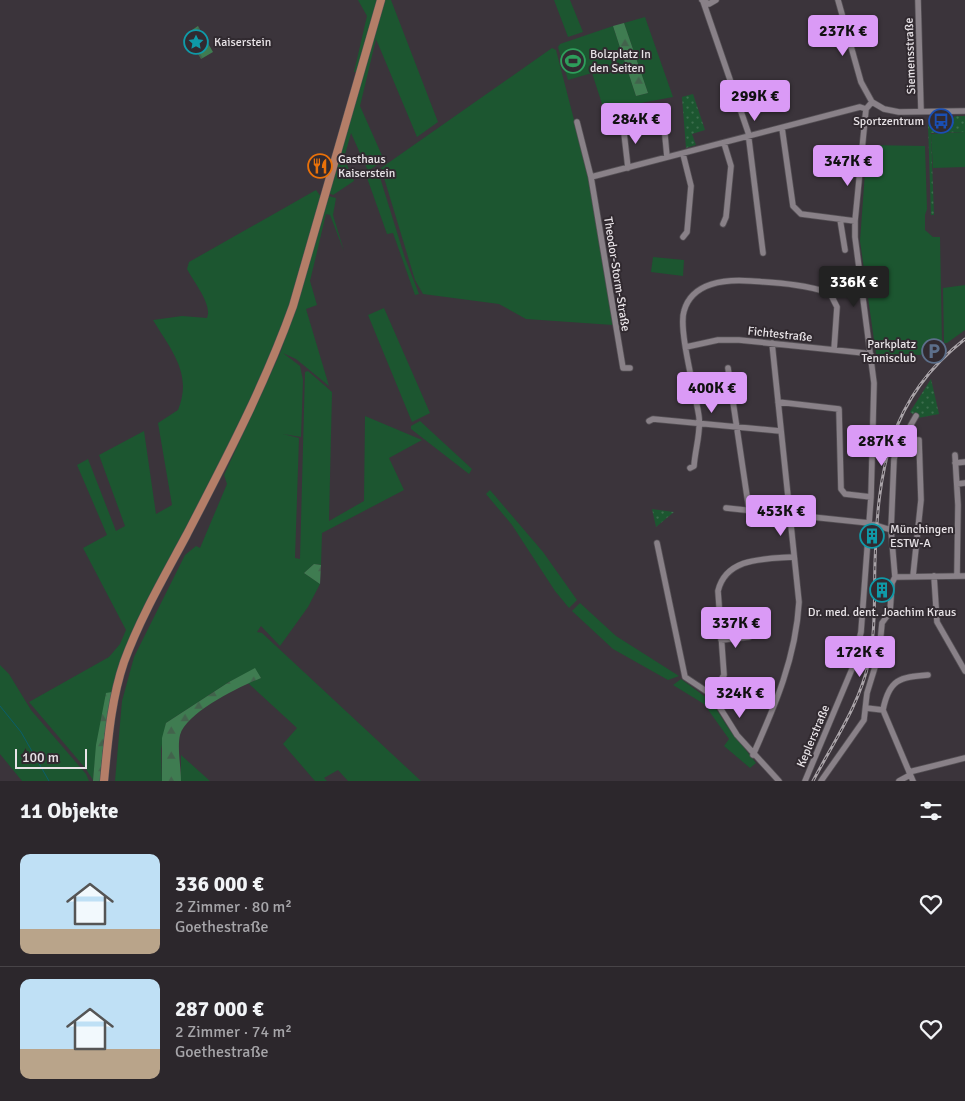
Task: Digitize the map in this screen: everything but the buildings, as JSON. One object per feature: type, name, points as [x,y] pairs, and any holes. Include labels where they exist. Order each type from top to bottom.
[{"type":"main road","points":[[104,781],[111,717],[124,662],[152,600],[254,404],[280,341],[305,266],[381,0]]},
{"type":"street","points":[[702,0],[709,4],[716,0]]},
{"type":"street","points":[[702,0],[748,136],[763,253]]},
{"type":"street","points":[[838,0],[861,82],[872,102],[884,109],[899,112],[965,111]]},
{"type":"street","name":"Siemensstraße","points":[[918,0],[921,111]]},
{"type":"street","points":[[578,122],[590,177],[860,107],[866,109],[872,102]]},
{"type":"street","name":"Keplerstraße","points":[[804,781],[852,670],[860,643],[871,497],[874,383],[855,237],[866,109]]},
{"type":"street","points":[[663,114],[667,157]]},
{"type":"street","points":[[623,124],[628,168]]},
{"type":"street","points":[[782,128],[793,206],[801,214],[855,221]]},
{"type":"street","points":[[723,224],[726,217],[731,166],[724,143]]},
{"type":"street","points":[[683,154],[691,186],[687,232],[683,237]]},
{"type":"street","name":"Theodor-Storm-Straße","points":[[590,177],[623,368],[630,368]]},
{"type":"street","points":[[840,220],[845,250]]},
{"type":"street","points":[[690,468],[694,466],[699,423],[686,347],[684,311],[692,296],[710,284],[736,280],[807,286],[830,293],[837,307],[834,350]]},
{"type":"street","name":"Fichtestraße","points":[[686,347],[718,340],[739,340],[871,355]]},
{"type":"street","points":[[753,755],[786,674],[796,639],[799,602],[772,343]]},
{"type":"street","points":[[728,368],[749,510]]},
{"type":"street","points":[[778,402],[839,409],[841,489],[845,494],[871,497]]},
{"type":"street","points":[[821,781],[864,720],[866,692],[879,654],[882,623],[890,612],[892,583],[895,577],[891,530],[892,469],[895,454],[901,440],[916,416]]},
{"type":"street","points":[[649,421],[653,419],[780,431]]},
{"type":"street","points":[[901,440],[919,440],[921,500],[913,576]]},
{"type":"street","points":[[955,454],[958,505],[957,576]]},
{"type":"street","points":[[956,463],[965,462]]},
{"type":"street","points":[[957,484],[965,483]]},
{"type":"street","points":[[958,505],[965,504]]},
{"type":"street","points":[[726,508],[869,523],[891,530]]},
{"type":"street","points":[[958,525],[965,524]]},
{"type":"street","points":[[658,543],[684,677],[712,695],[737,735],[753,755],[779,781]]},
{"type":"street","points":[[958,543],[965,543]]},
{"type":"street","points":[[712,695],[723,678],[718,591],[722,580],[729,572],[751,561],[793,557]]},
{"type":"street","points":[[934,576],[937,622],[965,672]]},
{"type":"street","points":[[895,577],[965,576]]},
{"type":"street","points":[[721,640],[750,637]]},
{"type":"street","points":[[911,776],[883,710],[886,697],[898,680],[905,676],[928,675]]},
{"type":"street","points":[[866,708],[883,710]]},
{"type":"street","points":[[899,781],[965,758]]},
{"type":"green space","points":[[358,0],[377,0],[357,72],[354,72],[367,16]]},
{"type":"green space","points":[[385,0],[391,0],[438,122],[417,137],[376,39],[360,106],[384,160],[368,171],[351,133],[344,158],[354,181],[333,195],[329,193]]},
{"type":"green space","points":[[554,0],[570,0],[583,32],[568,37]]},
{"type":"green space","points":[[645,17],[673,97],[604,110],[592,73],[568,80],[558,47],[560,44],[613,26],[636,96],[648,93],[624,23]]},
{"type":"green space","points":[[624,23],[648,93],[636,96],[613,26]]},
{"type":"green space","points":[[198,26],[213,52],[201,59],[186,34]]},
{"type":"green space","points":[[552,48],[556,50],[589,178],[613,325],[526,319],[499,304],[423,294],[415,280],[381,168]]},
{"type":"green space","points":[[693,94],[705,130],[692,134],[696,145],[686,148],[682,97]]},
{"type":"green space","points":[[956,116],[965,116],[965,132],[931,133],[934,215],[931,215],[928,125],[949,120]]},
{"type":"green space","points":[[965,132],[965,167],[933,168],[931,134]]},
{"type":"green space","points":[[867,145],[925,146],[927,209],[925,230],[933,237],[940,237],[942,342],[935,343],[935,348],[922,352],[921,355],[876,354],[860,241]]},
{"type":"green space","points":[[373,171],[378,171],[405,258],[419,294],[415,295],[393,233],[387,234],[366,175]]},
{"type":"green space","points":[[316,190],[321,197],[288,311],[263,376],[257,382],[259,383],[242,419],[157,586],[128,648],[105,713],[93,780],[86,769],[29,702],[109,657],[120,644],[126,630],[83,548],[107,535],[77,465],[88,459],[116,531],[125,526],[99,455],[144,431],[156,514],[172,505],[158,423],[178,410],[183,385],[178,363],[173,352],[153,320],[182,316],[207,318],[208,313],[205,300],[187,269],[189,262]]},
{"type":"green space","points":[[328,196],[336,198],[333,215],[344,251],[330,215],[326,214],[310,281],[317,305],[306,309],[329,386],[296,359],[283,353],[300,366],[303,380],[301,437],[283,434],[299,438],[295,558],[300,559],[305,372],[308,371],[332,392],[329,521],[364,501],[365,416],[422,440],[389,458],[404,490],[322,533],[321,565],[314,564],[304,573],[320,584],[308,607],[280,646],[261,626],[257,632],[262,633],[421,781],[348,781],[338,770],[324,778],[327,781],[315,781],[283,744],[297,728],[248,683],[261,678],[255,669],[229,682],[166,723],[161,750],[162,781],[115,781],[122,701],[134,657],[185,555],[196,546],[200,548],[227,484],[224,475],[281,351]]},
{"type":"green space","points":[[653,257],[684,260],[683,276],[651,272]]},
{"type":"green space","points":[[965,285],[965,330],[947,343],[944,343],[943,288]]},
{"type":"green space","points":[[384,308],[430,413],[412,422],[368,315]]},
{"type":"green space","points":[[931,379],[939,414],[918,418],[910,412]]},
{"type":"green space","points":[[420,421],[472,469],[469,474],[411,429],[411,426]]},
{"type":"green space","points":[[490,490],[543,552],[577,600],[569,608],[555,591],[512,525],[486,494]]},
{"type":"green space","points":[[652,509],[674,512],[656,527]]},
{"type":"green space","points":[[314,564],[321,565],[320,584],[304,573]]},
{"type":"green space","points":[[580,603],[616,636],[679,676],[668,680],[613,649],[572,611]]},
{"type":"green space","points":[[0,665],[9,674],[31,710],[86,774],[89,781],[22,781],[0,754]]},
{"type":"green space","points":[[255,668],[261,678],[215,701],[203,709],[185,726],[179,740],[181,781],[162,781],[162,738],[166,723],[229,682]]},
{"type":"green space","points":[[681,679],[711,701],[727,726],[756,763],[750,768],[724,746],[729,739],[704,704],[673,685]]},
{"type":"green space","points":[[112,692],[104,738],[100,781],[93,781],[96,745],[106,693]]},
{"type":"green space","points":[[181,755],[210,781],[181,781]]},
{"type":"waterway","points":[[0,706],[21,732],[49,781]]},
{"type":"railway","points":[[813,781],[853,708],[869,661],[874,624],[875,562],[880,497],[884,467],[892,439],[903,412],[919,386],[939,362],[965,339]]},
{"type":"place","name":"Kaiserstein","points":[[196,42]]},
{"type":"place","name":"Bolzplatz In den Seiten","points":[[573,61]]},
{"type":"place","name":"Sportzentrum","points":[[941,121]]},
{"type":"place","name":"Gasthaus Kaiserstein","points":[[320,166]]},
{"type":"place","name":"Parkplatz Tennisclub","points":[[934,351]]},
{"type":"place","name":"Münchingen ESTW-A","points":[[872,536]]},
{"type":"place","name":"Dr. med. dent. Joachim Kraus","points":[[882,590]]}]
